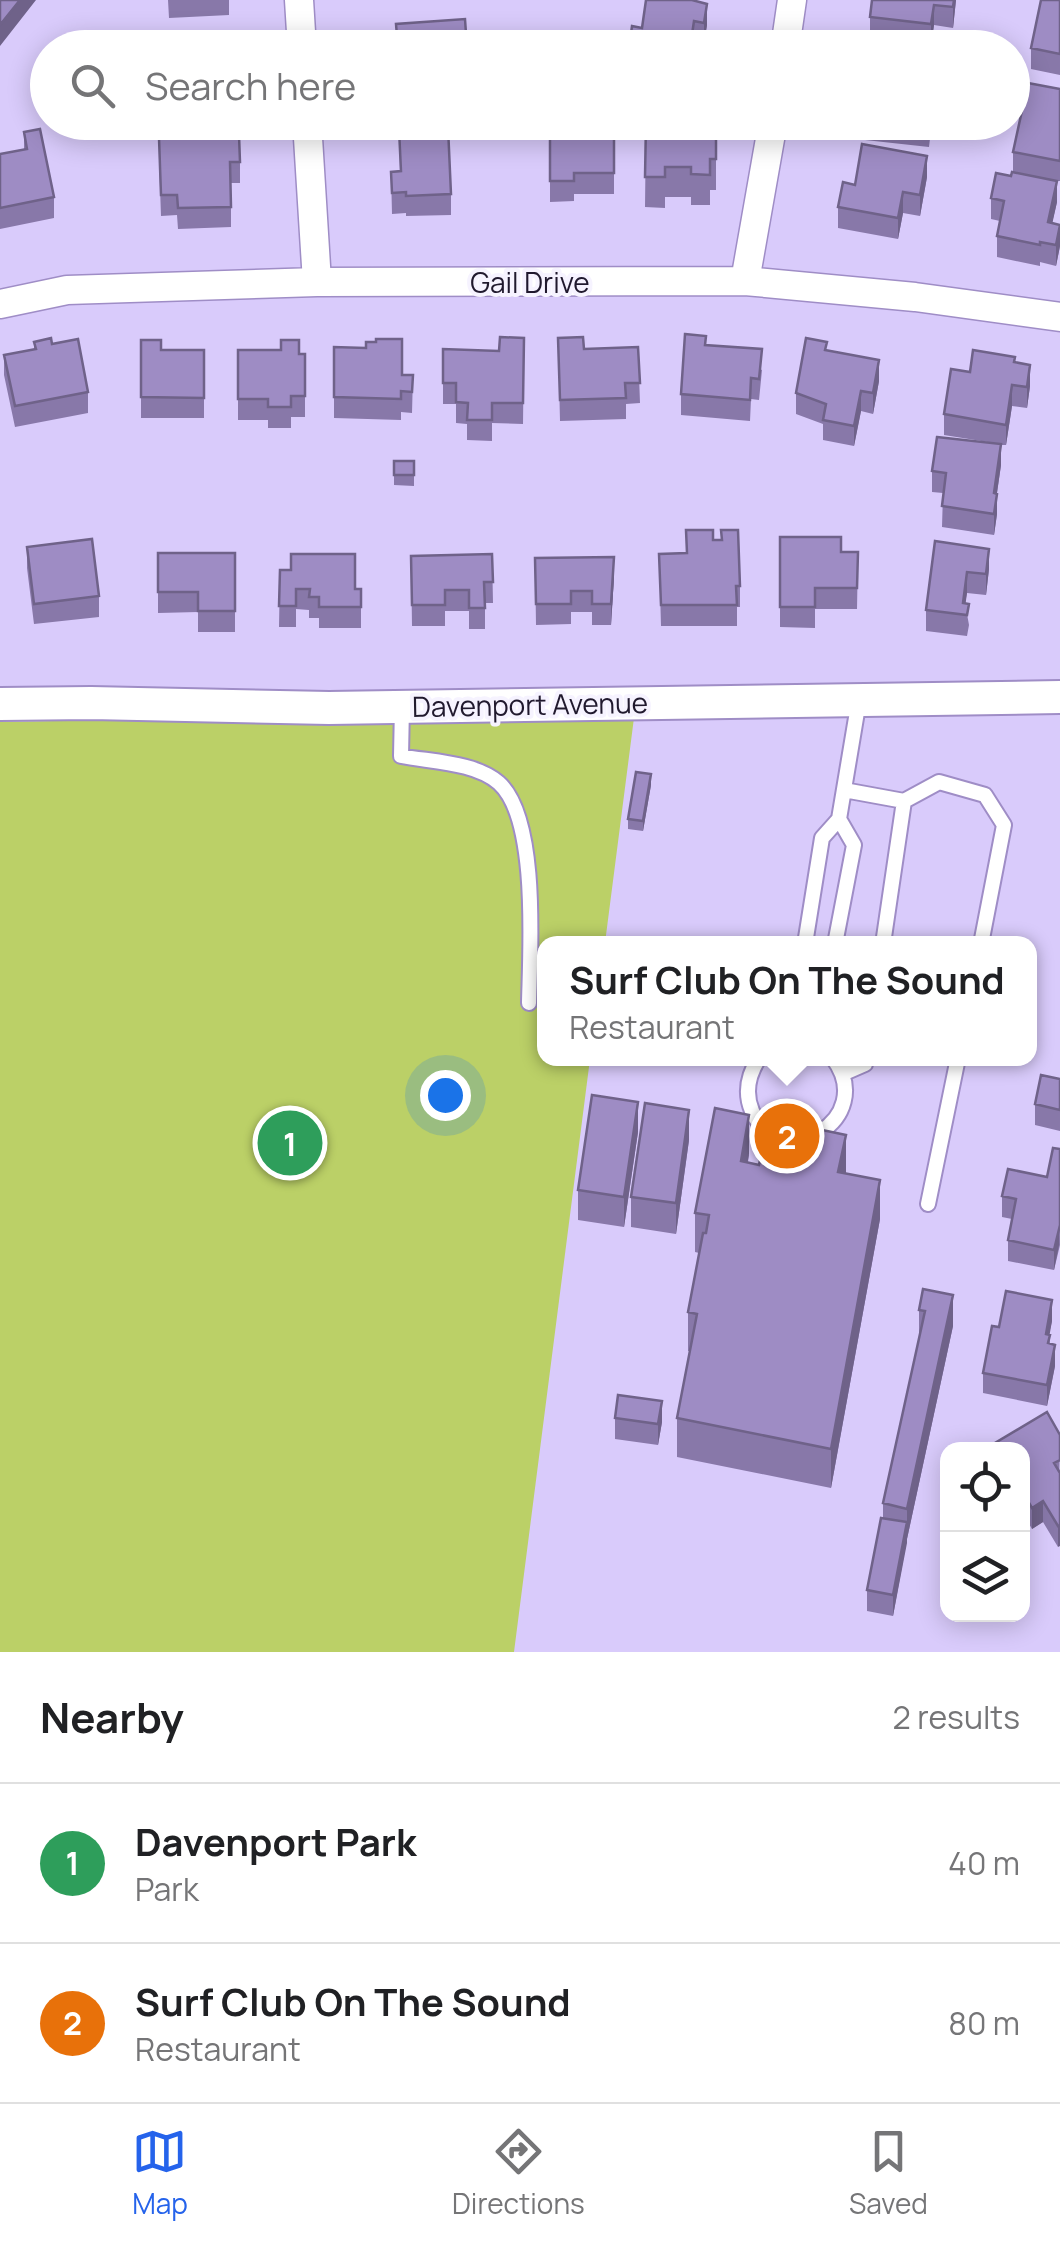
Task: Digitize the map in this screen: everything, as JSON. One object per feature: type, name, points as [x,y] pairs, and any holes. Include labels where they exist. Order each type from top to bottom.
[{"type":"street","points":[[299,0],[301,30]]},
{"type":"street","points":[[787,30],[792,0]]},
{"type":"street","points":[[308,140],[317,282]]},
{"type":"street","points":[[744,281],[770,140]]},
{"type":"street","name":"Gail Drive","points":[[0,304],[68,290],[317,282],[744,281],[1060,317]]},
{"type":"street","name":"Davenport Avenue","points":[[0,704],[329,708],[1060,698]]},
{"type":"lane","points":[[806,936],[822,838],[839,819],[859,700]]},
{"type":"lane","points":[[402,705],[402,756],[473,769],[500,784],[520,822],[530,930],[528,1003]]},
{"type":"lane","points":[[844,790],[904,801],[938,782],[985,794],[1004,826],[983,936]]},
{"type":"lane","points":[[884,936],[904,801]]},
{"type":"lane","points":[[837,936],[854,845],[839,819]]},
{"type":"lane","points":[[755,1066],[748,1086],[749,1103],[756,1118],[767,1130],[798,1140],[828,1128],[839,1116],[845,1100],[838,1066]]},
{"type":"lane","points":[[842,1074],[860,1066]]},
{"type":"lane","points":[[928,1204],[956,1066]]},
{"type":"green space","points":[[635,710],[606,936],[537,936],[537,1066],[589,1066],[514,1652],[0,1652],[0,722]]},
{"type":"building","points":[[0,0],[20,0],[0,25]]},
{"type":"building","points":[[646,0],[692,0],[707,4],[704,23],[694,21],[693,30],[631,30],[632,26],[642,28]]},
{"type":"building","points":[[872,0],[954,0],[953,7],[934,5],[931,24],[870,17]]},
{"type":"building","points":[[1041,0],[1060,0],[1060,54],[1031,48]]},
{"type":"building","points":[[465,19],[466,30],[396,30],[396,24]]},
{"type":"building","points":[[1030,83],[1060,89],[1060,161],[1013,152],[1016,140],[1030,140]]},
{"type":"building","points":[[30,131],[30,140],[42,140],[54,197],[0,208],[0,154],[27,149],[24,132]]},
{"type":"building","points":[[159,140],[239,140],[240,162],[230,162],[231,207],[178,208],[177,195],[161,195]]},
{"type":"building","points":[[400,140],[449,140],[451,194],[392,193],[391,172],[401,171]]},
{"type":"building","points":[[550,140],[614,140],[614,173],[574,173],[574,181],[550,181]]},
{"type":"building","points":[[646,140],[716,140],[716,159],[710,159],[710,175],[691,174],[691,167],[665,167],[665,177],[645,177]]},
{"type":"building","points":[[862,144],[927,156],[920,195],[903,192],[898,218],[838,207],[843,182],[855,185]]},
{"type":"building","points":[[1012,172],[1057,181],[1048,222],[1060,225],[1056,245],[997,236],[1004,201],[991,198],[996,173],[1011,176]]},
{"type":"building","points":[[685,334],[706,336],[705,345],[762,349],[759,379],[751,378],[750,400],[681,394]]},
{"type":"building","points":[[500,337],[524,338],[523,403],[492,403],[492,420],[467,420],[468,403],[456,402],[456,383],[443,383],[443,349],[499,351]]},
{"type":"building","points":[[583,337],[584,349],[638,347],[640,383],[625,383],[626,398],[560,400],[558,338]]},
{"type":"building","points":[[51,338],[52,344],[78,339],[88,392],[15,406],[4,355],[36,349],[34,342]]},
{"type":"building","points":[[806,338],[827,342],[825,350],[879,360],[873,393],[861,391],[854,426],[823,420],[826,404],[796,393]]},
{"type":"building","points":[[402,339],[402,375],[413,375],[412,392],[401,391],[401,399],[334,397],[334,347],[366,348],[366,342]]},
{"type":"building","points":[[141,340],[161,340],[161,350],[204,350],[204,398],[141,397]]},
{"type":"building","points":[[281,340],[299,340],[299,354],[305,354],[305,396],[291,396],[291,407],[268,407],[268,399],[238,399],[238,350],[281,350]]},
{"type":"building","points":[[973,350],[1015,357],[1014,362],[1030,365],[1027,387],[1012,385],[1006,425],[944,414],[951,369],[970,372]]},
{"type":"building","points":[[937,437],[1001,444],[994,514],[942,506],[946,473],[932,471]]},
{"type":"building","points":[[394,461],[414,461],[414,475],[394,475]]},
{"type":"building","points":[[686,530],[713,530],[713,540],[722,540],[721,530],[738,530],[737,605],[661,605],[659,554],[687,553]]},
{"type":"building","points":[[780,537],[841,537],[841,552],[858,552],[857,588],[815,588],[815,607],[780,607]]},
{"type":"building","points":[[92,539],[99,596],[34,604],[27,547]]},
{"type":"building","points":[[935,541],[989,549],[986,574],[967,572],[963,603],[969,604],[967,615],[926,610]]},
{"type":"building","points":[[158,553],[235,553],[235,611],[198,611],[198,592],[158,592]]},
{"type":"building","points":[[291,554],[355,554],[355,589],[361,589],[361,607],[319,607],[319,597],[309,597],[310,589],[296,589],[296,606],[279,606],[280,570],[291,570]]},
{"type":"building","points":[[492,554],[493,582],[484,582],[485,608],[469,608],[469,590],[445,590],[445,605],[412,605],[411,556]]},
{"type":"building","points":[[614,557],[611,604],[592,604],[592,591],[571,591],[571,604],[536,604],[535,558]]},
{"type":"building","points":[[636,772],[651,774],[643,821],[628,819]]},
{"type":"building","points":[[1041,1075],[1060,1079],[1060,1110],[1035,1104]]},
{"type":"building","points":[[592,1095],[638,1102],[624,1197],[578,1190]]},
{"type":"building","points":[[645,1103],[689,1110],[676,1203],[631,1197]]},
{"type":"building","points":[[715,1108],[749,1115],[741,1161],[759,1165],[761,1155],[801,1166],[808,1127],[846,1135],[838,1172],[880,1180],[831,1449],[677,1418],[697,1314],[688,1312],[709,1215],[695,1213]]},
{"type":"building","points":[[1053,1148],[1060,1149],[1060,1225],[1054,1250],[1008,1240],[1016,1199],[1002,1196],[1008,1169],[1047,1177]]},
{"type":"building","points":[[923,1289],[953,1295],[907,1509],[883,1503],[925,1311],[919,1310]]},
{"type":"building","points":[[1006,1291],[1052,1300],[1046,1334],[1050,1335],[1048,1343],[1055,1345],[1047,1385],[983,1373],[992,1326],[999,1327]]},
{"type":"building","points":[[618,1395],[662,1401],[658,1424],[615,1418]]},
{"type":"building","points":[[1047,1412],[1060,1435],[1060,1460],[1054,1463],[1060,1473],[1060,1525],[1043,1501],[1032,1508],[1030,1505],[1030,1442],[997,1442]]},
{"type":"building","points":[[881,1518],[907,1522],[893,1595],[867,1590]]},
{"type":"place","name":"Surf Club On The Sound","points":[[787,1136]]},
{"type":"place","name":"Davenport Park","points":[[290,1143]]}]
